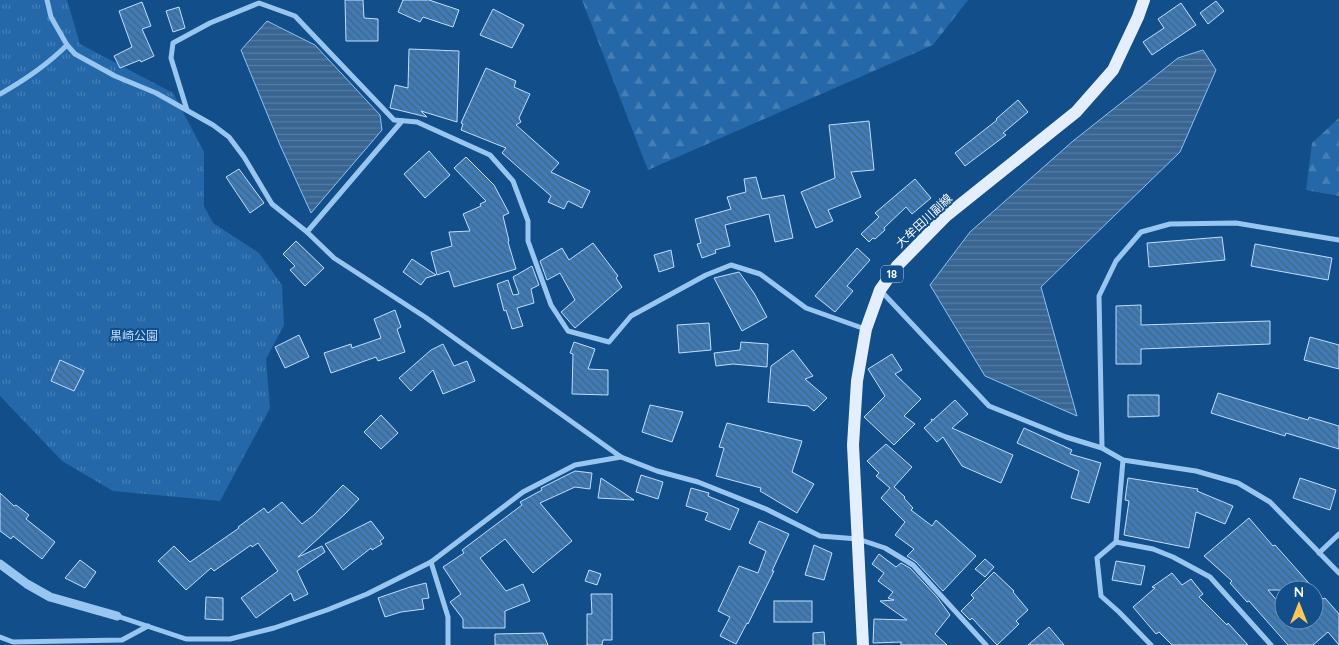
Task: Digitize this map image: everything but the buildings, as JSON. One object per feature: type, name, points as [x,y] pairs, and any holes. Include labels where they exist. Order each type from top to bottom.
[{"type":"main road","name":"大牟田川副線","points":[[863,645],[853,445],[857,382],[866,329],[880,290],[896,266],[946,216],[1076,112],[1113,70],[1144,0]]},
{"type":"street","points":[[47,0],[51,16],[67,45],[75,54],[115,76],[156,93],[213,124],[228,137],[244,157],[272,204],[334,258],[425,318],[621,457],[657,471],[698,482],[766,509],[820,536],[858,539],[886,548],[913,565],[986,645]]},
{"type":"street","points":[[187,110],[171,58],[173,44],[210,23],[260,3],[295,16],[394,120],[417,122],[490,155],[513,182],[528,221],[528,241],[551,305],[568,331],[608,342],[631,316],[706,275],[731,265],[760,274],[806,308],[866,329]]},
{"type":"street","points":[[0,94],[24,80],[67,45]]},
{"type":"street","points":[[306,232],[402,121]]},
{"type":"street","points":[[1102,448],[1100,296],[1116,261],[1141,232],[1170,224],[1236,223],[1339,240]]},
{"type":"street","points":[[880,290],[988,406],[1066,437],[1102,448],[1123,460],[1196,471],[1238,483],[1270,502],[1339,573]]},
{"type":"street","points":[[0,564],[50,597],[148,626],[186,642],[231,642],[327,610],[367,594],[431,562],[523,492],[576,465],[621,457]]},
{"type":"street","points":[[1123,460],[1116,542],[1097,558],[1100,596],[1119,612],[1151,645]]},
{"type":"street","points":[[1319,553],[1339,534]]},
{"type":"street","points":[[1116,542],[1153,549],[1174,557],[1210,577],[1271,645]]},
{"type":"street","points":[[431,562],[448,618],[448,645]]},
{"type":"street","points":[[0,637],[13,642],[122,640],[148,626]]},
{"type":"green space","name":"黒崎公園","points":[[0,0],[67,0],[80,44],[173,93],[204,152],[204,206],[213,223],[259,253],[282,285],[284,325],[266,359],[270,408],[220,501],[113,491],[62,461],[0,396]]},
{"type":"green space","points":[[582,0],[968,0],[933,45],[648,170]]},
{"type":"green space","points":[[1339,118],[1339,196],[1306,190],[1312,143]]},
{"type":"shaded area","points":[[267,21],[315,45],[380,115],[382,130],[311,213],[280,145],[241,50]]},
{"type":"shaded area","points":[[1203,50],[1216,70],[1180,152],[1041,287],[1077,416],[985,376],[930,285],[970,232],[1073,141],[1178,58]]}]
